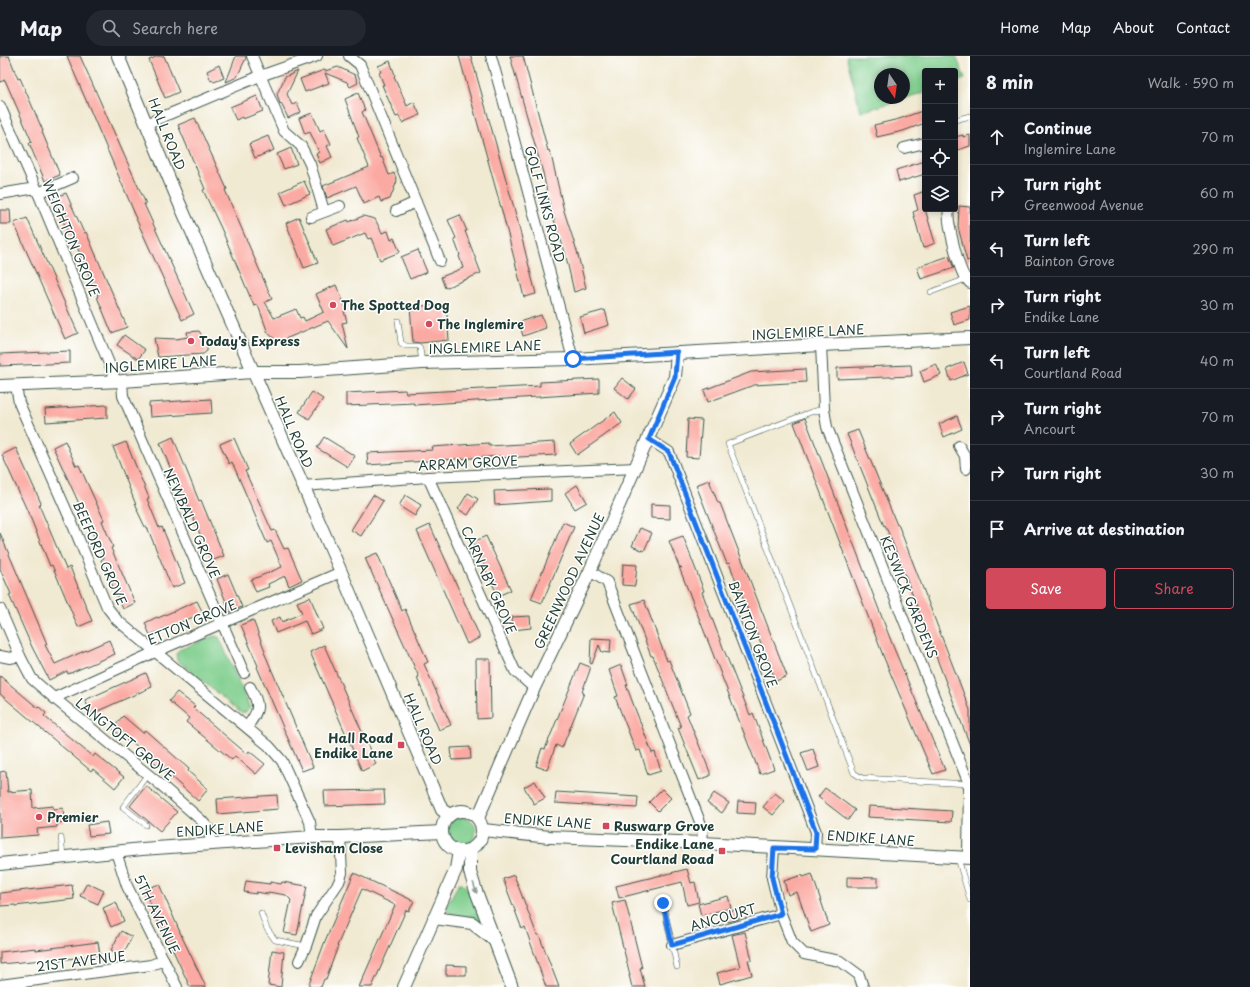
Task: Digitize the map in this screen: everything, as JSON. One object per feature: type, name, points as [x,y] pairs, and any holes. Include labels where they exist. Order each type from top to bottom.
[{"type":"street","name":"HALL ROAD","points":[[118,56],[442,810],[450,815]]},
{"type":"street","points":[[252,56],[284,131],[301,146],[310,164],[324,211]]},
{"type":"street","points":[[148,124],[260,76],[317,56]]},
{"type":"street","points":[[349,56],[360,65],[440,261]]},
{"type":"street","name":"GOLF LINKS ROAD","points":[[491,56],[573,359]]},
{"type":"street","name":"WEIGHTON GROVE","points":[[0,106],[104,351],[119,381]]},
{"type":"street","points":[[904,148],[922,144]]},
{"type":"street","points":[[0,194],[37,191],[74,178]]},
{"type":"street","points":[[396,211],[416,202]]},
{"type":"street","points":[[311,216],[340,206]]},
{"type":"street","points":[[948,212],[951,232],[964,276],[968,281]]},
{"type":"street","name":"INGLEMIRE LANE","points":[[0,386],[119,381],[253,372],[300,372],[422,363],[573,359],[677,352],[970,338]]},
{"type":"street","name":"KESWICK GARDENS","points":[[821,345],[824,409],[827,427],[969,784],[966,858]]},
{"type":"street","name":"GREENWOOD AVENUE","points":[[481,824],[534,688],[590,571],[675,377],[677,352]]},
{"type":"street","name":"NEWBALD GROVE","points":[[119,381],[123,396],[244,673]]},
{"type":"street","name":"BEEFORD GROVE","points":[[16,386],[19,404],[72,523],[107,607],[117,620],[247,727]]},
{"type":"street","name":"BAINTON GROVE","points":[[649,439],[669,452],[816,832],[815,849]]},
{"type":"street","points":[[959,446],[967,455],[966,469]]},
{"type":"street","name":"ARRAM GROVE","points":[[302,486],[428,477],[636,468]]},
{"type":"street","name":"CARNABY GROVE","points":[[428,477],[515,671],[534,688]]},
{"type":"street","points":[[590,571],[607,582],[702,827],[703,843]]},
{"type":"street","name":"ETTON GROVE","points":[[54,698],[155,652],[341,572]]},
{"type":"street","name":"LANGTOFT GROVE","points":[[0,609],[20,656],[32,679],[148,774],[201,820],[209,829],[211,844]]},
{"type":"street","points":[[0,656],[10,658],[20,656]]},
{"type":"street","points":[[250,687],[256,698],[258,708],[247,727],[270,746],[282,761],[310,822],[312,836]]},
{"type":"street","points":[[459,811],[469,812],[481,824],[482,838],[477,846],[464,851],[450,848],[444,841],[442,832],[445,820],[450,815],[459,811]]},
{"type":"street","name":"ENDIKE LANE","points":[[481,824],[550,837],[703,843],[966,858]]},
{"type":"street","name":"ENDIKE LANE","points":[[0,864],[116,852],[312,836],[340,837],[442,832]]},
{"type":"street","points":[[299,961],[306,946],[316,916],[338,882],[342,873],[340,837]]},
{"type":"street","points":[[774,848],[772,878],[781,914],[792,942],[804,954],[840,961],[859,975],[863,987]]},
{"type":"street","points":[[404,987],[464,851]]},
{"type":"street","points":[[464,851],[470,872],[512,987]]},
{"type":"street","name":"5TH AVENUE","points":[[116,852],[127,886],[177,987]]},
{"type":"street","name":"ANCOURT","points":[[672,945],[781,914]]},
{"type":"street","points":[[434,918],[472,923],[494,940]]},
{"type":"street","name":"21ST AVENUE","points":[[0,985],[151,965],[164,960]]},
{"type":"lane","points":[[958,119],[970,116]]},
{"type":"lane","points":[[931,292],[968,281]]},
{"type":"lane","points":[[398,321],[401,343],[403,346],[416,346],[420,348],[422,363]]},
{"type":"lane","points":[[824,409],[811,412],[728,444],[854,774],[862,778],[969,784]]},
{"type":"lane","points":[[146,825],[123,807],[148,774]]},
{"type":"lane","points":[[62,837],[63,857]]},
{"type":"lane","points":[[966,858],[970,900]]},
{"type":"lane","points":[[663,903],[677,967]]},
{"type":"lane","points":[[261,913],[266,929],[275,940],[306,946]]},
{"type":"green space","points":[[846,56],[956,56],[965,79],[958,81],[958,68],[922,68],[922,93],[910,97],[910,68],[874,68],[874,104],[887,104],[861,112]]},
{"type":"green space","points":[[214,636],[219,637],[250,708],[246,712],[241,713],[177,660],[176,654],[179,650]]},
{"type":"green space","points":[[462,817],[472,821],[476,831],[472,841],[462,845],[452,841],[448,831],[452,821]]},
{"type":"green space","points":[[459,883],[462,883],[473,895],[486,926],[472,917],[456,916],[448,911],[446,907]]},
{"type":"building","points":[[0,56],[9,56],[18,79],[20,78],[43,131],[42,132],[60,175],[45,181],[29,143],[32,142],[5,80],[0,82]]},
{"type":"building","points":[[67,56],[80,56],[146,204],[144,204],[194,314],[182,320],[133,212]]},
{"type":"building","points":[[158,56],[164,56],[179,92],[165,98],[149,60]]},
{"type":"building","points":[[236,56],[246,56],[246,58],[237,77],[226,82]]},
{"type":"building","points":[[459,56],[471,56],[516,215],[536,294],[524,297]]},
{"type":"building","points":[[510,56],[523,56],[548,151],[549,150],[552,159],[564,211],[577,251],[586,288],[574,292],[565,252],[551,211],[543,173]]},
{"type":"building","points":[[390,61],[395,75],[394,76],[407,106],[414,102],[420,115],[402,123],[399,116],[396,117],[382,85],[384,85],[379,73],[381,72],[378,66]]},
{"type":"building","points":[[219,65],[224,78],[214,82],[213,80],[211,81],[207,71]]},
{"type":"building","points":[[338,67],[355,75],[358,83],[350,87],[347,82],[325,73],[329,83],[305,92],[300,79],[324,70]]},
{"type":"building","points":[[298,71],[287,94],[292,105],[297,103],[301,112],[288,118],[281,103],[280,104],[277,94],[285,77]]},
{"type":"building","points":[[358,93],[365,110],[362,112],[381,158],[382,157],[389,175],[394,173],[397,181],[390,199],[381,202],[379,197],[364,204],[356,186],[327,198],[323,186],[369,167],[357,138],[359,137],[345,99]]},
{"type":"building","points":[[257,96],[263,111],[243,119],[242,117],[236,120],[230,107]]},
{"type":"building","points":[[922,111],[922,124],[903,131],[877,137],[874,125],[899,119]]},
{"type":"building","points":[[312,113],[320,131],[324,129],[331,144],[327,146],[332,157],[320,163],[316,154],[319,152],[310,132],[305,134],[299,118]]},
{"type":"building","points":[[195,118],[227,189],[225,190],[272,299],[265,302],[274,318],[296,309],[300,318],[303,317],[305,321],[324,312],[316,294],[336,285],[347,310],[344,311],[347,322],[342,323],[348,349],[328,321],[278,342],[268,333],[258,305],[254,306],[203,190],[205,189],[178,125]]},
{"type":"building","points":[[963,135],[963,137],[970,135],[970,146],[958,150],[958,136]]},
{"type":"building","points":[[268,136],[274,150],[255,158],[249,144]]},
{"type":"building","points":[[291,148],[297,164],[284,169],[277,154]]},
{"type":"building","points":[[922,162],[922,175],[899,182],[896,170]]},
{"type":"building","points":[[304,181],[310,194],[286,205],[280,192]]},
{"type":"building","points":[[922,192],[922,212],[926,212],[935,243],[923,248],[913,212],[918,210],[914,195]]},
{"type":"building","points":[[66,193],[84,233],[86,232],[127,327],[112,333],[71,233],[69,234],[53,198]]},
{"type":"building","points":[[959,206],[970,207],[970,260],[967,261],[958,227]]},
{"type":"building","points":[[0,210],[10,210],[11,224],[0,224]]},
{"type":"building","points":[[460,215],[481,273],[445,288],[441,277],[463,268],[454,239],[456,238],[448,220]]},
{"type":"building","points":[[363,216],[375,219],[382,233],[388,231],[391,240],[394,238],[400,252],[380,260],[371,238],[368,239],[365,233],[333,246],[326,229]]},
{"type":"building","points":[[299,217],[318,263],[304,268],[286,223]]},
{"type":"building","points":[[27,218],[78,333],[65,339],[14,223]]},
{"type":"building","points":[[418,250],[427,272],[410,279],[401,257]]},
{"type":"building","points":[[949,256],[954,268],[921,279],[917,267]]},
{"type":"building","name":"The Inglemire","points":[[446,304],[449,340],[420,343],[413,342],[410,307]]},
{"type":"building","points":[[970,306],[970,320],[954,325],[950,312]]},
{"type":"building","points":[[605,310],[609,325],[584,333],[580,317]]},
{"type":"building","points":[[541,315],[546,328],[523,336],[519,322]]},
{"type":"building","name":"Today's Express","points":[[199,331],[207,344],[207,351],[203,354],[158,357],[154,338],[176,339],[188,337],[187,332]]},
{"type":"building","points":[[124,335],[145,350],[138,359],[117,345]]},
{"type":"building","points":[[70,351],[70,363],[0,366],[0,354]]},
{"type":"building","points":[[964,362],[968,374],[951,381],[947,369]]},
{"type":"building","points":[[936,364],[941,375],[924,382],[920,371]]},
{"type":"building","points":[[911,365],[912,376],[837,379],[837,368]]},
{"type":"building","points":[[805,369],[806,382],[754,385],[708,402],[704,390],[751,372]]},
{"type":"building","points":[[622,378],[636,389],[628,399],[614,388]]},
{"type":"building","points":[[599,379],[599,393],[414,405],[414,403],[346,406],[346,393],[405,390],[406,393],[540,386],[540,382]]},
{"type":"building","points":[[312,392],[323,399],[309,419],[299,412]]},
{"type":"building","points":[[211,399],[212,413],[150,417],[149,403]]},
{"type":"building","points":[[107,405],[107,418],[46,422],[45,409]]},
{"type":"building","points":[[615,412],[622,423],[577,455],[570,444]]},
{"type":"building","points":[[957,416],[962,429],[944,437],[939,424]]},
{"type":"building","points":[[805,418],[893,646],[945,770],[933,774],[884,658],[794,423]]},
{"type":"building","points":[[688,419],[702,420],[699,458],[686,457]]},
{"type":"building","points":[[858,430],[897,525],[898,524],[970,710],[970,745],[893,544],[885,525],[884,526],[847,434]]},
{"type":"building","points":[[173,437],[199,501],[201,500],[224,556],[211,561],[160,443]]},
{"type":"building","points":[[324,437],[355,456],[348,467],[317,448]]},
{"type":"building","points":[[234,438],[248,470],[245,471],[272,531],[275,530],[284,549],[288,548],[302,580],[289,586],[285,576],[268,584],[269,587],[256,592],[251,580],[282,567],[271,541],[267,543],[232,462],[229,464],[220,444]]},
{"type":"building","points":[[65,441],[76,466],[79,465],[104,520],[102,521],[113,547],[111,548],[135,603],[123,609],[101,560],[104,558],[53,447]]},
{"type":"building","points":[[126,442],[149,498],[147,499],[159,528],[162,527],[185,583],[172,588],[147,527],[145,527],[137,510],[113,447]]},
{"type":"building","points":[[555,442],[556,455],[501,458],[501,456],[368,465],[367,453],[433,450],[432,447],[489,443],[489,446]]},
{"type":"building","points":[[16,448],[41,503],[39,505],[66,569],[70,567],[92,621],[78,627],[52,565],[50,566],[31,519],[2,455]]},
{"type":"building","points":[[709,480],[718,503],[720,503],[787,676],[776,681],[696,485]]},
{"type":"building","points":[[577,485],[587,502],[575,509],[565,493]]},
{"type":"building","points":[[551,489],[551,501],[495,505],[494,491]]},
{"type":"building","points":[[468,493],[478,499],[468,515],[458,509]]},
{"type":"building","points":[[373,495],[383,501],[361,536],[351,530]]},
{"type":"building","points":[[405,495],[421,505],[415,516],[399,506]]},
{"type":"building","points":[[651,504],[670,505],[670,519],[651,518]]},
{"type":"building","points":[[563,522],[574,527],[542,603],[531,599]]},
{"type":"building","points":[[430,525],[479,635],[479,638],[467,644],[417,531]]},
{"type":"building","points":[[640,528],[652,533],[644,551],[632,546]]},
{"type":"building","points":[[0,533],[47,644],[45,645],[55,664],[109,640],[115,654],[68,674],[67,671],[49,680],[32,647],[9,595],[11,594],[0,569]]},
{"type":"building","points":[[486,536],[511,590],[498,596],[473,542]]},
{"type":"building","points":[[683,536],[724,650],[750,715],[753,713],[774,769],[760,774],[679,567],[682,568],[679,566],[669,541]]},
{"type":"building","points":[[377,553],[402,611],[405,609],[428,662],[424,664],[451,725],[439,730],[417,678],[419,677],[365,558]]},
{"type":"building","points":[[623,564],[637,565],[635,586],[622,585]]},
{"type":"building","points":[[228,574],[242,607],[230,612],[217,579]]},
{"type":"building","points":[[310,597],[323,629],[311,634],[305,621],[276,633],[271,621],[280,617],[282,622],[302,613],[297,602]]},
{"type":"building","points":[[644,600],[667,661],[669,660],[690,713],[687,715],[710,772],[710,776],[699,780],[678,728],[681,727],[631,604]]},
{"type":"building","points":[[197,601],[203,613],[150,635],[145,623]]},
{"type":"building","points":[[530,616],[531,628],[513,630],[512,617]]},
{"type":"building","points":[[253,620],[265,651],[264,652],[313,767],[302,771],[257,667],[258,666],[241,625]]},
{"type":"building","points":[[591,638],[611,639],[610,653],[602,652],[599,645],[592,664],[590,663]]},
{"type":"building","points":[[324,645],[376,764],[362,771],[310,652]]},
{"type":"building","points":[[476,659],[490,659],[491,718],[477,719]]},
{"type":"building","points":[[580,663],[590,667],[590,670],[582,692],[584,693],[562,748],[556,745],[547,770],[536,766],[542,748],[545,749]]},
{"type":"building","points":[[621,665],[628,685],[626,685],[652,753],[655,752],[661,771],[648,775],[640,750],[636,751],[615,697],[618,696],[609,670]]},
{"type":"building","points":[[146,673],[152,687],[91,714],[85,700]]},
{"type":"building","points":[[0,676],[46,713],[44,716],[93,757],[95,754],[124,777],[115,788],[93,769],[91,771],[0,694]]},
{"type":"building","points":[[177,692],[195,706],[193,708],[247,754],[249,751],[265,764],[256,774],[235,756],[232,760],[186,722],[189,718],[169,701]]},
{"type":"building","points":[[123,716],[143,733],[145,730],[189,769],[188,771],[208,789],[198,801],[130,740],[128,742],[112,728]]},
{"type":"building","points":[[470,747],[471,759],[452,760],[451,748]]},
{"type":"building","points":[[813,749],[819,767],[808,771],[801,753]]},
{"type":"building","name":"Premier","points":[[6,771],[8,792],[32,790],[33,808],[53,806],[53,809],[63,808],[64,822],[57,823],[57,827],[37,829],[38,835],[0,838],[0,772]]},
{"type":"building","points":[[535,781],[545,798],[534,804],[524,787]]},
{"type":"building","points":[[146,786],[177,812],[160,831],[130,806]]},
{"type":"building","points":[[825,788],[855,810],[848,820],[818,797]]},
{"type":"building","points":[[662,789],[671,798],[658,811],[649,802]]},
{"type":"building","points":[[384,790],[385,804],[325,806],[324,791]]},
{"type":"building","points":[[556,792],[638,797],[637,808],[555,803]]},
{"type":"building","points":[[714,793],[729,803],[722,813],[707,803]]},
{"type":"building","points":[[775,793],[785,801],[773,815],[763,807]]},
{"type":"building","points":[[277,795],[278,809],[218,814],[217,799]]},
{"type":"building","points":[[738,801],[756,802],[755,814],[737,813]]},
{"type":"building","points":[[869,806],[952,811],[951,822],[868,817]]},
{"type":"building","points":[[107,822],[109,834],[89,836],[87,825]]},
{"type":"building","points":[[687,869],[691,883],[695,882],[699,902],[687,905],[682,882],[619,898],[616,886]]},
{"type":"building","points":[[354,873],[414,901],[409,911],[406,910],[372,987],[359,987],[395,905],[362,889],[337,946],[326,979],[324,979],[321,987],[308,987],[325,941]]},
{"type":"building","points":[[812,874],[829,925],[811,932],[797,892],[788,895],[784,881],[802,875],[803,877]]},
{"type":"building","points":[[514,875],[559,987],[546,987],[525,927],[522,929],[503,879]]},
{"type":"building","points":[[847,877],[878,878],[878,887],[847,887]]},
{"type":"building","points":[[246,881],[270,884],[270,882],[281,884],[282,882],[307,886],[297,935],[284,933],[291,900],[286,895],[268,892],[268,894],[256,892],[256,894],[244,892]]},
{"type":"building","points":[[87,883],[104,891],[98,904],[80,896]]},
{"type":"building","points":[[159,884],[206,987],[190,987],[170,944],[169,945],[144,890]]},
{"type":"building","points":[[72,885],[74,899],[15,906],[0,906],[0,893]]},
{"type":"building","points":[[728,896],[731,908],[701,915],[698,904]]},
{"type":"building","points":[[625,900],[642,968],[640,968],[645,987],[632,987],[612,903]]},
{"type":"building","points":[[116,902],[124,921],[111,927],[103,908]]},
{"type":"building","points":[[737,909],[739,919],[728,922],[725,912]]},
{"type":"building","points":[[121,931],[132,937],[122,956],[111,950]]},
{"type":"building","points":[[745,932],[752,960],[748,960],[752,975],[720,984],[717,973],[740,967],[732,935]]},
{"type":"building","points":[[98,942],[100,955],[43,962],[43,960],[0,964],[0,952],[36,948],[36,950]]},
{"type":"building","points":[[272,950],[284,952],[281,987],[268,985]]},
{"type":"building","points":[[446,965],[466,966],[466,975],[446,975]]},
{"type":"place","name":"The Spotted Dog","points":[[333,305]]},
{"type":"place","name":"The Inglemire","points":[[429,324]]},
{"type":"place","name":"Today's Express","points":[[191,341]]},
{"type":"place","name":"Hall Road Endike Lane","points":[[401,745]]},
{"type":"place","name":"Premier","points":[[39,817]]},
{"type":"place","name":"Ruswarp Grove","points":[[606,826]]},
{"type":"place","name":"Levisham Close","points":[[277,848]]},
{"type":"place","name":"Endike Lane Courtland Road","points":[[722,851]]},
{"type":"route","points":[[573,359],[677,352],[675,377],[649,439],[669,452],[816,832],[815,849],[774,848],[772,878],[781,914],[672,945],[663,903]]}]
